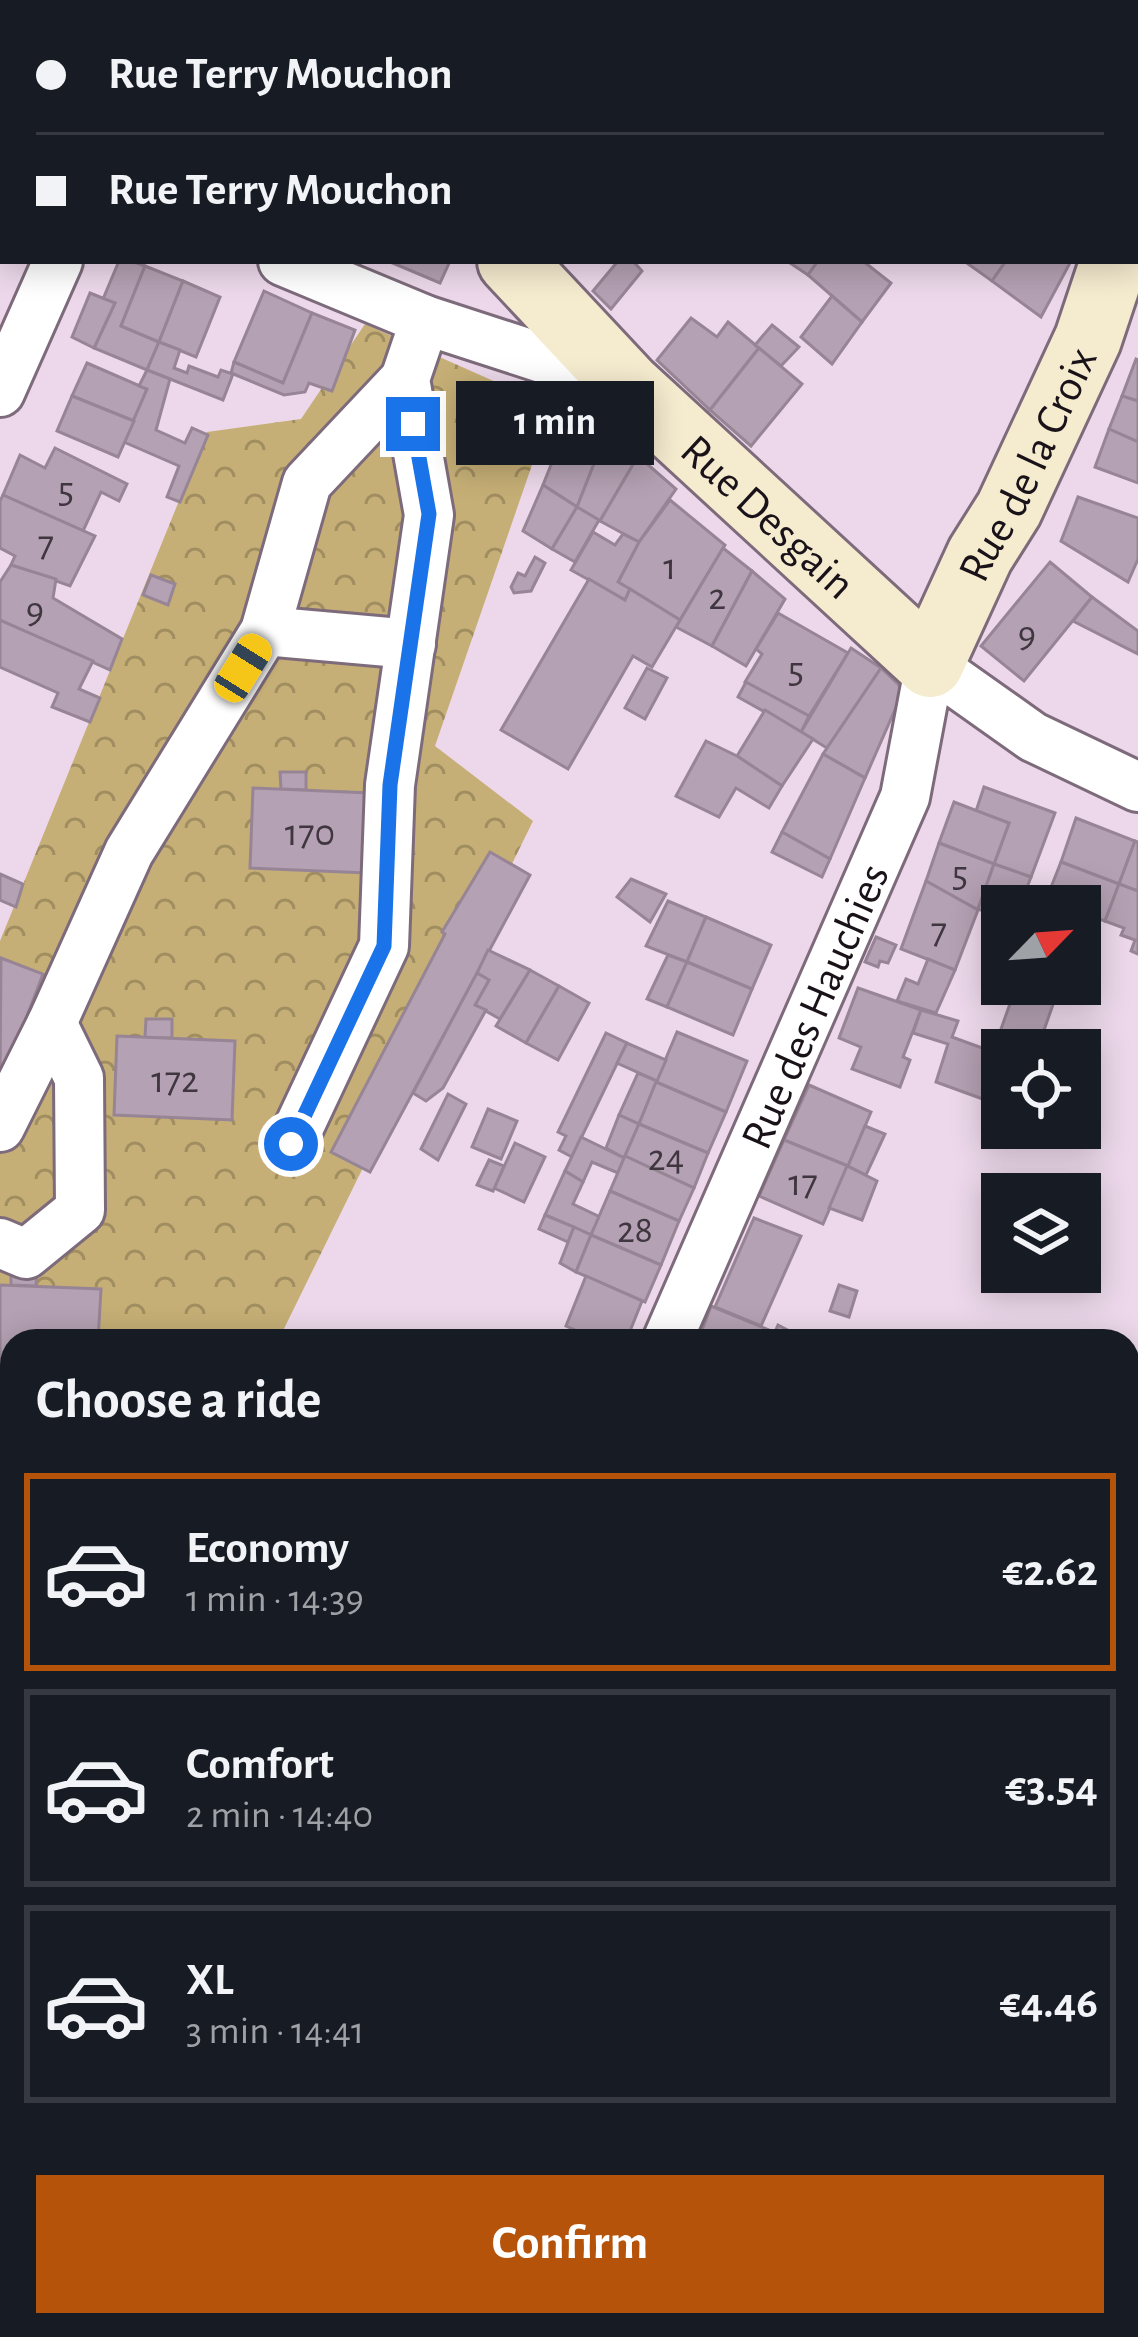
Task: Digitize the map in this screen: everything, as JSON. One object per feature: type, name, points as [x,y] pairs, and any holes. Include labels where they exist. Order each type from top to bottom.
[{"type":"street","points":[[0,392],[57,264]]},
{"type":"street","points":[[290,264],[425,320],[628,386]]},
{"type":"street","name":"Rue Desgain","points":[[514,264],[628,386],[930,664]]},
{"type":"street","name":"Rue de la Croix","points":[[930,664],[1078,360],[1113,264]]},
{"type":"street","points":[[0,1127],[129,852],[266,631],[307,483],[405,379],[425,320]]},
{"type":"street","points":[[291,1144],[384,946],[390,785],[429,514],[405,379]]},
{"type":"street","points":[[266,631],[411,644]]},
{"type":"street","points":[[930,664],[1034,736],[1138,787]]},
{"type":"street","name":"Rue des Hauchies","points":[[672,1329],[905,797],[930,664]]},
{"type":"street","points":[[0,1243],[26,1254],[80,1210],[79,1078],[52,1023]]},
{"type":"green space","points":[[365,324],[552,407],[435,746],[533,821],[284,1329],[0,1329],[0,941],[207,432],[301,419]]},
{"type":"building","points":[[118,264],[145,266],[121,326],[159,342],[147,370],[94,348],[115,303],[103,299]]},
{"type":"building","points":[[395,264],[449,264],[440,283]]},
{"type":"building","points":[[616,264],[636,264],[642,271],[611,309],[593,291]]},
{"type":"building","points":[[792,264],[816,264],[808,275]]},
{"type":"building","points":[[816,264],[867,264],[891,283],[862,322],[808,275]]},
{"type":"building","points":[[968,264],[1004,264],[992,281]]},
{"type":"building","points":[[1004,264],[1069,264],[1041,317],[992,281]]},
{"type":"building","points":[[145,266],[183,281],[159,342],[121,326]]},
{"type":"building","points":[[183,281],[220,297],[196,357],[159,342]]},
{"type":"building","points":[[264,291],[312,313],[283,383],[234,362]]},
{"type":"building","points":[[90,293],[115,303],[94,348],[72,337]]},
{"type":"building","points":[[832,296],[862,322],[832,364],[801,337]]},
{"type":"building","points":[[312,313],[355,330],[332,391],[309,383],[305,392],[284,395],[231,373],[234,362],[283,383]]},
{"type":"building","points":[[691,318],[717,337],[728,322],[759,348],[710,410],[657,360]]},
{"type":"building","points":[[772,325],[799,347],[781,366],[755,345]]},
{"type":"building","points":[[159,342],[180,350],[174,368],[187,373],[189,366],[218,377],[221,370],[233,374],[223,400],[147,370]]},
{"type":"building","points":[[759,348],[802,384],[751,446],[710,410]]},
{"type":"building","points":[[1138,360],[1138,401],[1122,396]]},
{"type":"building","points":[[87,363],[147,389],[134,421],[72,396]]},
{"type":"building","points":[[147,370],[170,379],[156,430],[185,443],[192,428],[208,435],[180,502],[167,497],[179,466],[124,442],[147,389],[139,386]]},
{"type":"building","points":[[72,396],[134,421],[118,457],[57,431]]},
{"type":"building","points":[[1122,396],[1138,401],[1138,442],[1109,429]]},
{"type":"building","points":[[569,420],[605,436],[577,507],[543,485]]},
{"type":"building","points":[[1109,429],[1138,442],[1138,483],[1095,467]]},
{"type":"building","points":[[605,436],[638,456],[600,521],[577,507]]},
{"type":"building","points":[[55,448],[127,484],[119,501],[101,492],[83,531],[3,495],[20,455],[45,468]]},
{"type":"building","points":[[638,456],[676,489],[639,542],[600,521]]},
{"type":"building","points":[[543,485],[577,507],[552,549],[523,531]]},
{"type":"building","points":[[3,495],[95,536],[70,586],[11,565],[15,556],[0,548]]},
{"type":"building","points":[[1078,497],[1138,518],[1138,559],[1128,582],[1061,541]]},
{"type":"building","points":[[670,500],[725,545],[680,620],[618,582],[639,542]]},
{"type":"building","points":[[577,507],[599,520],[575,562],[552,549]]},
{"type":"building","points":[[593,532],[615,545],[623,534],[639,542],[618,582],[630,589],[625,600],[571,570]]},
{"type":"building","points":[[723,548],[752,571],[712,646],[676,627]]},
{"type":"building","points":[[535,557],[545,563],[531,591],[514,593],[511,587],[518,573],[525,576]]},
{"type":"building","points":[[1050,562],[1092,597],[1024,681],[981,646]]},
{"type":"building","points":[[11,565],[56,579],[53,598],[122,639],[110,670],[0,620],[0,582]]},
{"type":"building","points":[[752,571],[785,599],[746,666],[712,646]]},
{"type":"building","points":[[151,575],[175,584],[168,605],[143,595]]},
{"type":"building","points":[[589,579],[625,600],[630,589],[680,620],[652,667],[633,656],[568,769],[501,730]]},
{"type":"building","points":[[1092,597],[1138,631],[1138,654],[1073,621]]},
{"type":"building","points":[[778,613],[848,653],[809,716],[745,682],[762,654],[756,649]]},
{"type":"building","points":[[0,620],[93,661],[79,689],[100,698],[90,722],[52,707],[58,693],[0,667]]},
{"type":"building","points":[[851,648],[881,668],[827,748],[801,732]]},
{"type":"building","points":[[647,668],[667,678],[645,719],[625,708]]},
{"type":"building","points":[[881,668],[899,685],[901,696],[865,778],[823,754]]},
{"type":"building","points":[[746,682],[809,716],[801,732],[738,697]]},
{"type":"building","points":[[765,710],[813,739],[782,786],[737,756]]},
{"type":"building","points":[[706,741],[782,786],[769,808],[736,788],[719,817],[676,796]]},
{"type":"building","points":[[823,754],[865,778],[830,859],[782,832]]},
{"type":"building","points":[[280,772],[306,772],[306,790],[281,789]]},
{"type":"building","points":[[984,787],[1055,813],[1031,877],[994,864],[1009,823],[976,811]]},
{"type":"building","points":[[253,788],[370,793],[367,873],[250,868]]},
{"type":"building","points":[[954,802],[1009,823],[994,864],[939,843]]},
{"type":"building","points":[[1076,818],[1135,841],[1119,884],[1061,862]]},
{"type":"building","points":[[782,832],[830,859],[822,877],[772,852]]},
{"type":"building","points":[[1138,842],[1138,891],[1119,884]]},
{"type":"building","points":[[939,843],[994,864],[987,885],[981,885],[978,910],[926,881]]},
{"type":"building","points":[[490,852],[530,875],[370,1172],[331,1152],[442,932]]},
{"type":"building","points":[[1061,862],[1119,884],[1105,921],[1101,920],[1101,885],[1052,885]]},
{"type":"building","points":[[994,864],[1031,877],[1028,885],[987,885]]},
{"type":"building","points":[[0,874],[23,884],[16,907],[0,900]]},
{"type":"building","points":[[631,879],[666,894],[650,922],[617,897]]},
{"type":"building","points":[[926,881],[978,910],[955,970],[901,949]]},
{"type":"building","points":[[1119,884],[1138,891],[1138,954],[1131,951],[1135,940],[1121,935],[1124,928],[1105,921]]},
{"type":"building","points":[[668,901],[706,917],[687,962],[646,946]]},
{"type":"building","points":[[706,917],[771,945],[752,989],[687,962]]},
{"type":"building","points":[[876,937],[896,945],[888,963],[880,961],[878,967],[865,962]]},
{"type":"building","points":[[488,950],[530,970],[500,1019],[475,1005],[489,980],[477,973]]},
{"type":"building","points":[[668,955],[687,962],[667,1007],[647,999]]},
{"type":"building","points":[[1,958],[43,974],[3,1079],[0,1078]]},
{"type":"building","points":[[928,959],[955,970],[936,1013],[897,1001],[906,979],[918,984]]},
{"type":"building","points":[[687,962],[752,989],[733,1035],[667,1007]]},
{"type":"building","points":[[530,970],[559,986],[526,1043],[496,1026]]},
{"type":"building","points":[[477,973],[489,980],[475,1005],[486,1010],[443,1088],[426,1101],[413,1093]]},
{"type":"building","points":[[559,986],[589,1003],[558,1060],[526,1043]]},
{"type":"building","points":[[858,988],[921,1010],[903,1057],[910,1060],[900,1087],[852,1069],[861,1047],[839,1038]]},
{"type":"building","points":[[1010,1005],[1053,1005],[1044,1029],[1001,1029]]},
{"type":"building","points":[[921,1010],[958,1021],[952,1037],[981,1048],[981,1098],[936,1082],[948,1044],[913,1033]]},
{"type":"building","points":[[146,1019],[172,1019],[172,1038],[145,1038]]},
{"type":"building","points":[[677,1032],[747,1061],[726,1112],[656,1082]]},
{"type":"building","points":[[606,1033],[627,1043],[572,1157],[559,1150],[566,1136],[558,1132]]},
{"type":"building","points":[[117,1036],[235,1041],[232,1120],[114,1115]]},
{"type":"building","points":[[627,1043],[666,1060],[657,1081],[617,1063]]},
{"type":"building","points":[[638,1073],[657,1081],[639,1124],[619,1115]]},
{"type":"building","points":[[656,1082],[726,1112],[708,1153],[639,1124]]},
{"type":"building","points":[[809,1085],[871,1112],[848,1166],[784,1140]]},
{"type":"building","points":[[448,1094],[466,1104],[438,1160],[421,1149]]},
{"type":"building","points":[[488,1109],[517,1121],[501,1159],[472,1147]]},
{"type":"building","points":[[619,1115],[639,1124],[624,1158],[606,1148]]},
{"type":"building","points":[[639,1124],[708,1153],[694,1188],[625,1156]]},
{"type":"building","points":[[865,1126],[885,1134],[866,1175],[848,1166]]},
{"type":"building","points":[[581,1137],[624,1158],[618,1173],[592,1162],[583,1182],[565,1171]]},
{"type":"building","points":[[784,1140],[848,1166],[823,1224],[759,1196]]},
{"type":"building","points":[[515,1143],[545,1157],[524,1202],[494,1188]]},
{"type":"building","points":[[625,1156],[694,1188],[679,1221],[610,1191]]},
{"type":"building","points":[[489,1160],[504,1166],[493,1191],[477,1185]]},
{"type":"building","points":[[847,1166],[877,1181],[862,1220],[829,1208]]},
{"type":"building","points":[[565,1171],[583,1182],[573,1204],[600,1217],[591,1235],[545,1215]]},
{"type":"building","points":[[610,1191],[679,1221],[661,1265],[591,1235]]},
{"type":"building","points":[[545,1215],[574,1227],[568,1242],[539,1229]]},
{"type":"building","points":[[754,1218],[801,1236],[761,1326],[715,1307]]},
{"type":"building","points":[[574,1227],[591,1235],[576,1272],[560,1263]]},
{"type":"building","points":[[591,1235],[661,1265],[645,1302],[576,1272]]},
{"type":"building","points":[[11,1268],[37,1268],[36,1286],[11,1285]]},
{"type":"building","points":[[586,1276],[642,1301],[631,1329],[566,1326]]},
{"type":"building","points":[[0,1285],[101,1289],[99,1329],[0,1329]]},
{"type":"building","points":[[839,1285],[857,1291],[849,1317],[830,1311]]},
{"type":"building","points":[[711,1306],[767,1329],[702,1329]]},
{"type":"route","points":[[291,1144],[384,946],[390,785],[429,514],[413,424]]}]
